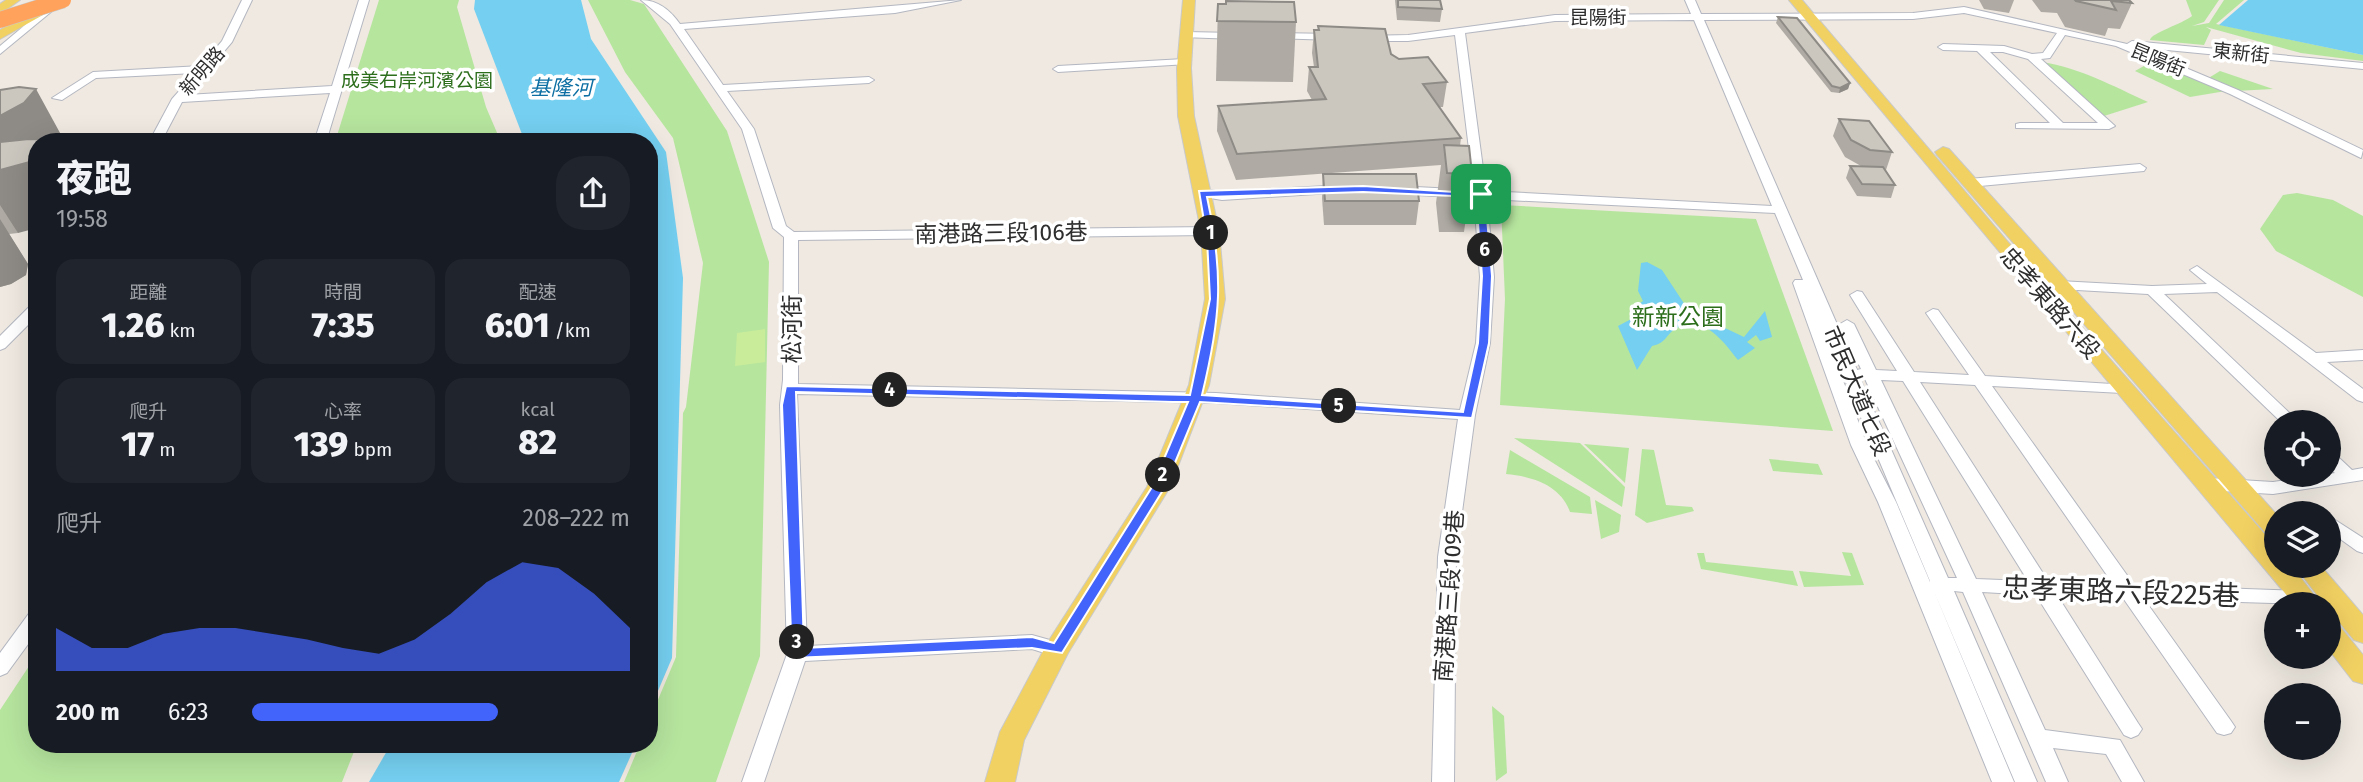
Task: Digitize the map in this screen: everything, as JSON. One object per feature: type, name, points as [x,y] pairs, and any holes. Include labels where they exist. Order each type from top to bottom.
[{"type":"highway","points":[[0,20],[58,2]]},
{"type":"main road","points":[[0,10],[15,0]]},
{"type":"main road","points":[[1000,782],[1010,740],[1057,649],[1158,487],[1195,398],[1208,347],[1215,299],[1210,231],[1186,116],[1184,62],[1189,0]]},
{"type":"main road","name":"忠孝東路六段","points":[[1795,0],[1816,16],[1969,183],[2235,485],[2264,510]]},
{"type":"main road","name":"忠孝東路六段","points":[[1808,0],[1816,16],[2122,388],[2298,592]]},
{"type":"main road","points":[[0,35],[58,2]]},
{"type":"main road","points":[[2317,578],[2363,633]]},
{"type":"main road","points":[[2341,646],[2363,674]]},
{"type":"street","name":"新明路","points":[[160,133],[178,99],[227,42],[247,0]]},
{"type":"street","points":[[323,133],[364,0]]},
{"type":"street","points":[[646,0],[662,10],[675,24],[748,129],[780,228],[791,236]]},
{"type":"street","points":[[675,24],[831,19],[926,7],[956,0]]},
{"type":"street","name":"市民大道七段","points":[[1680,0],[1692,17],[1841,372],[1859,445],[1887,502],[2003,782]]},
{"type":"street","name":"市民大道七段","points":[[1690,0],[1692,17],[1841,372],[2026,782]]},
{"type":"street","points":[[0,51],[58,2]]},
{"type":"street","name":"昆陽街","points":[[1356,38],[1408,38],[1531,19],[1913,16],[1964,10],[2119,44],[2234,92],[2361,155]]},
{"type":"street","name":"南港路三段109巷","points":[[1443,782],[1442,694],[1447,557],[1468,415],[1483,343],[1486,290],[1481,194],[1461,31]]},
{"type":"street","points":[[1943,47],[2004,49],[2032,57],[2046,56],[2062,33]]},
{"type":"street","points":[[1186,35],[1249,36]]},
{"type":"street","points":[[1262,36],[1342,38]]},
{"type":"street","name":"東新街","points":[[2119,44],[2363,66]]},
{"type":"street","points":[[1980,48],[2061,127]]},
{"type":"street","points":[[2020,126],[2109,126],[2032,57]]},
{"type":"street","points":[[1058,69],[1184,62]]},
{"type":"street","points":[[58,98],[93,75],[204,69]]},
{"type":"street","points":[[719,88],[869,80]]},
{"type":"street","points":[[178,99],[337,89]]},
{"type":"street","points":[[1969,183],[2140,169]]},
{"type":"street","points":[[1202,193],[1222,196],[1352,189]]},
{"type":"street","points":[[1376,189],[1772,210]]},
{"type":"street","name":"南港路三段106巷","points":[[791,236],[1210,231]]},
{"type":"street","name":"松河街","points":[[753,782],[797,654],[788,405],[791,236]]},
{"type":"street","points":[[2197,270],[2363,397]]},
{"type":"street","points":[[2059,285],[2152,289],[2219,288]]},
{"type":"street","points":[[2152,289],[2278,410]]},
{"type":"street","points":[[1857,295],[2045,587],[2131,729]]},
{"type":"street","points":[[1933,313],[2224,727]]},
{"type":"street","points":[[0,345],[7,333],[28,315]]},
{"type":"street","points":[[1847,324],[1970,586],[2057,782]]},
{"type":"street","points":[[2314,358],[2363,355]]},
{"type":"street","points":[[1841,372],[1870,376],[2122,388]]},
{"type":"street","points":[[790,389],[1195,398],[1468,415]]},
{"type":"street","points":[[2207,484],[2273,488],[2355,475]]},
{"type":"street","points":[[2341,531],[2363,547]]},
{"type":"street","name":"忠孝東路六段225巷","points":[[1938,584],[2264,599]]},
{"type":"street","points":[[0,668],[28,629]]},
{"type":"street","points":[[797,654],[1032,642],[1057,649]]},
{"type":"street","points":[[2036,738],[2112,746],[2133,782]]},
{"type":"green space","name":"成美右岸河濱公園","points":[[379,0],[459,0],[457,7],[486,107],[497,133],[338,133]]},
{"type":"green space","points":[[588,0],[630,0],[644,4],[727,131],[769,262],[760,656],[716,782],[624,782],[636,753],[658,753],[658,700],[676,657],[683,413],[686,407],[703,263],[673,138],[625,72]]},
{"type":"green space","points":[[2186,0],[2219,0],[2204,22],[2192,26],[2209,23],[2224,0],[2244,0],[2216,24],[2363,55],[2363,61],[2301,53],[2206,27],[2211,30],[2204,45],[2150,40],[2156,34],[2192,16]]},
{"type":"green space","points":[[2042,62],[2083,73],[2148,102],[2104,116]]},
{"type":"green space","points":[[2151,62],[2226,91],[2190,97],[2135,71]]},
{"type":"green space","points":[[2220,71],[2273,89],[2235,91],[2207,79]]},
{"type":"green space","points":[[2297,193],[2333,200],[2363,216],[2363,297],[2276,251],[2260,229],[2283,195]]},
{"type":"green space","name":"新新公園","points":[[1501,205],[1756,219],[1833,431],[1500,405],[1505,299]]},
{"type":"green space","points":[[765,329],[765,362],[735,366],[737,333]]},
{"type":"green space","points":[[1514,438],[1580,443],[1625,487],[1622,507]]},
{"type":"green space","points":[[1584,444],[1629,448],[1625,483]]},
{"type":"green space","points":[[1642,449],[1654,450],[1666,505],[1692,507],[1694,511],[1647,523],[1635,515]]},
{"type":"green space","points":[[1510,450],[1590,497],[1592,514],[1570,512],[1560,495],[1544,484],[1506,474]]},
{"type":"green space","points":[[1769,459],[1818,464],[1823,475],[1773,471]]},
{"type":"green space","points":[[1595,500],[1621,515],[1619,532],[1601,539]]},
{"type":"green space","points":[[1842,552],[1852,553],[1864,585],[1804,587],[1799,571],[1851,576]]},
{"type":"green space","points":[[1697,553],[1704,553],[1706,562],[1793,571],[1798,586],[1701,569]]},
{"type":"green space","points":[[28,668],[28,753],[353,753],[342,782],[0,782],[0,710]]},
{"type":"green space","points":[[1492,706],[1504,716],[1507,773],[1496,781]]},
{"type":"water","name":"基隆河","points":[[475,0],[581,0],[591,39],[653,133],[522,133],[474,9]]},
{"type":"water","points":[[2248,0],[2363,0],[2363,55],[2219,25]]},
{"type":"water","name":"基隆河","points":[[658,140],[666,152],[683,278],[672,658],[658,691]]},
{"type":"water","points":[[1647,262],[1662,270],[1689,311],[1744,337],[1765,311],[1772,337],[1760,341],[1756,335],[1747,342],[1755,348],[1738,360],[1714,333],[1698,325],[1689,324],[1675,329],[1661,342],[1652,346],[1637,370],[1618,326],[1637,316],[1634,307],[1643,301],[1638,291],[1641,263]]},
{"type":"water","points":[[386,753],[632,753],[619,782],[369,782]]},
{"type":"building","points":[[1398,0],[1440,0],[1442,9],[1398,7]]},
{"type":"building","points":[[2075,0],[2129,0],[2132,3],[2111,1],[2116,10]]},
{"type":"building","points":[[1226,1],[1294,2],[1296,22],[1217,21],[1218,4],[1226,4]]},
{"type":"building","points":[[1778,17],[1797,18],[1850,83],[1840,88],[1832,86]]},
{"type":"building","points":[[1318,26],[1385,29],[1391,54],[1399,59],[1428,57],[1447,82],[1423,84],[1461,138],[1237,154],[1218,106],[1326,99],[1309,67],[1318,67],[1314,30],[1319,30]]},
{"type":"building","points":[[19,87],[36,89],[24,103],[0,116],[0,90]]},
{"type":"building","points":[[1839,119],[1869,121],[1892,152],[1870,150],[1851,140]]},
{"type":"building","points":[[28,139],[28,162],[0,170],[0,142]]},
{"type":"building","points":[[1444,145],[1469,146],[1472,174],[1447,173]]},
{"type":"building","points":[[1850,166],[1883,167],[1895,185],[1862,184]]},
{"type":"building","points":[[1323,174],[1416,174],[1419,201],[1325,201]]},
{"type":"route","points":[[1481,194],[1363,189],[1222,196],[1202,193],[1213,254],[1215,299],[1208,347],[1195,398],[1158,487],[1057,649],[1032,642],[797,654],[788,405],[790,389],[1173,399],[1195,398],[1216,398],[1468,415],[1483,343],[1487,276],[1481,194]]}]
